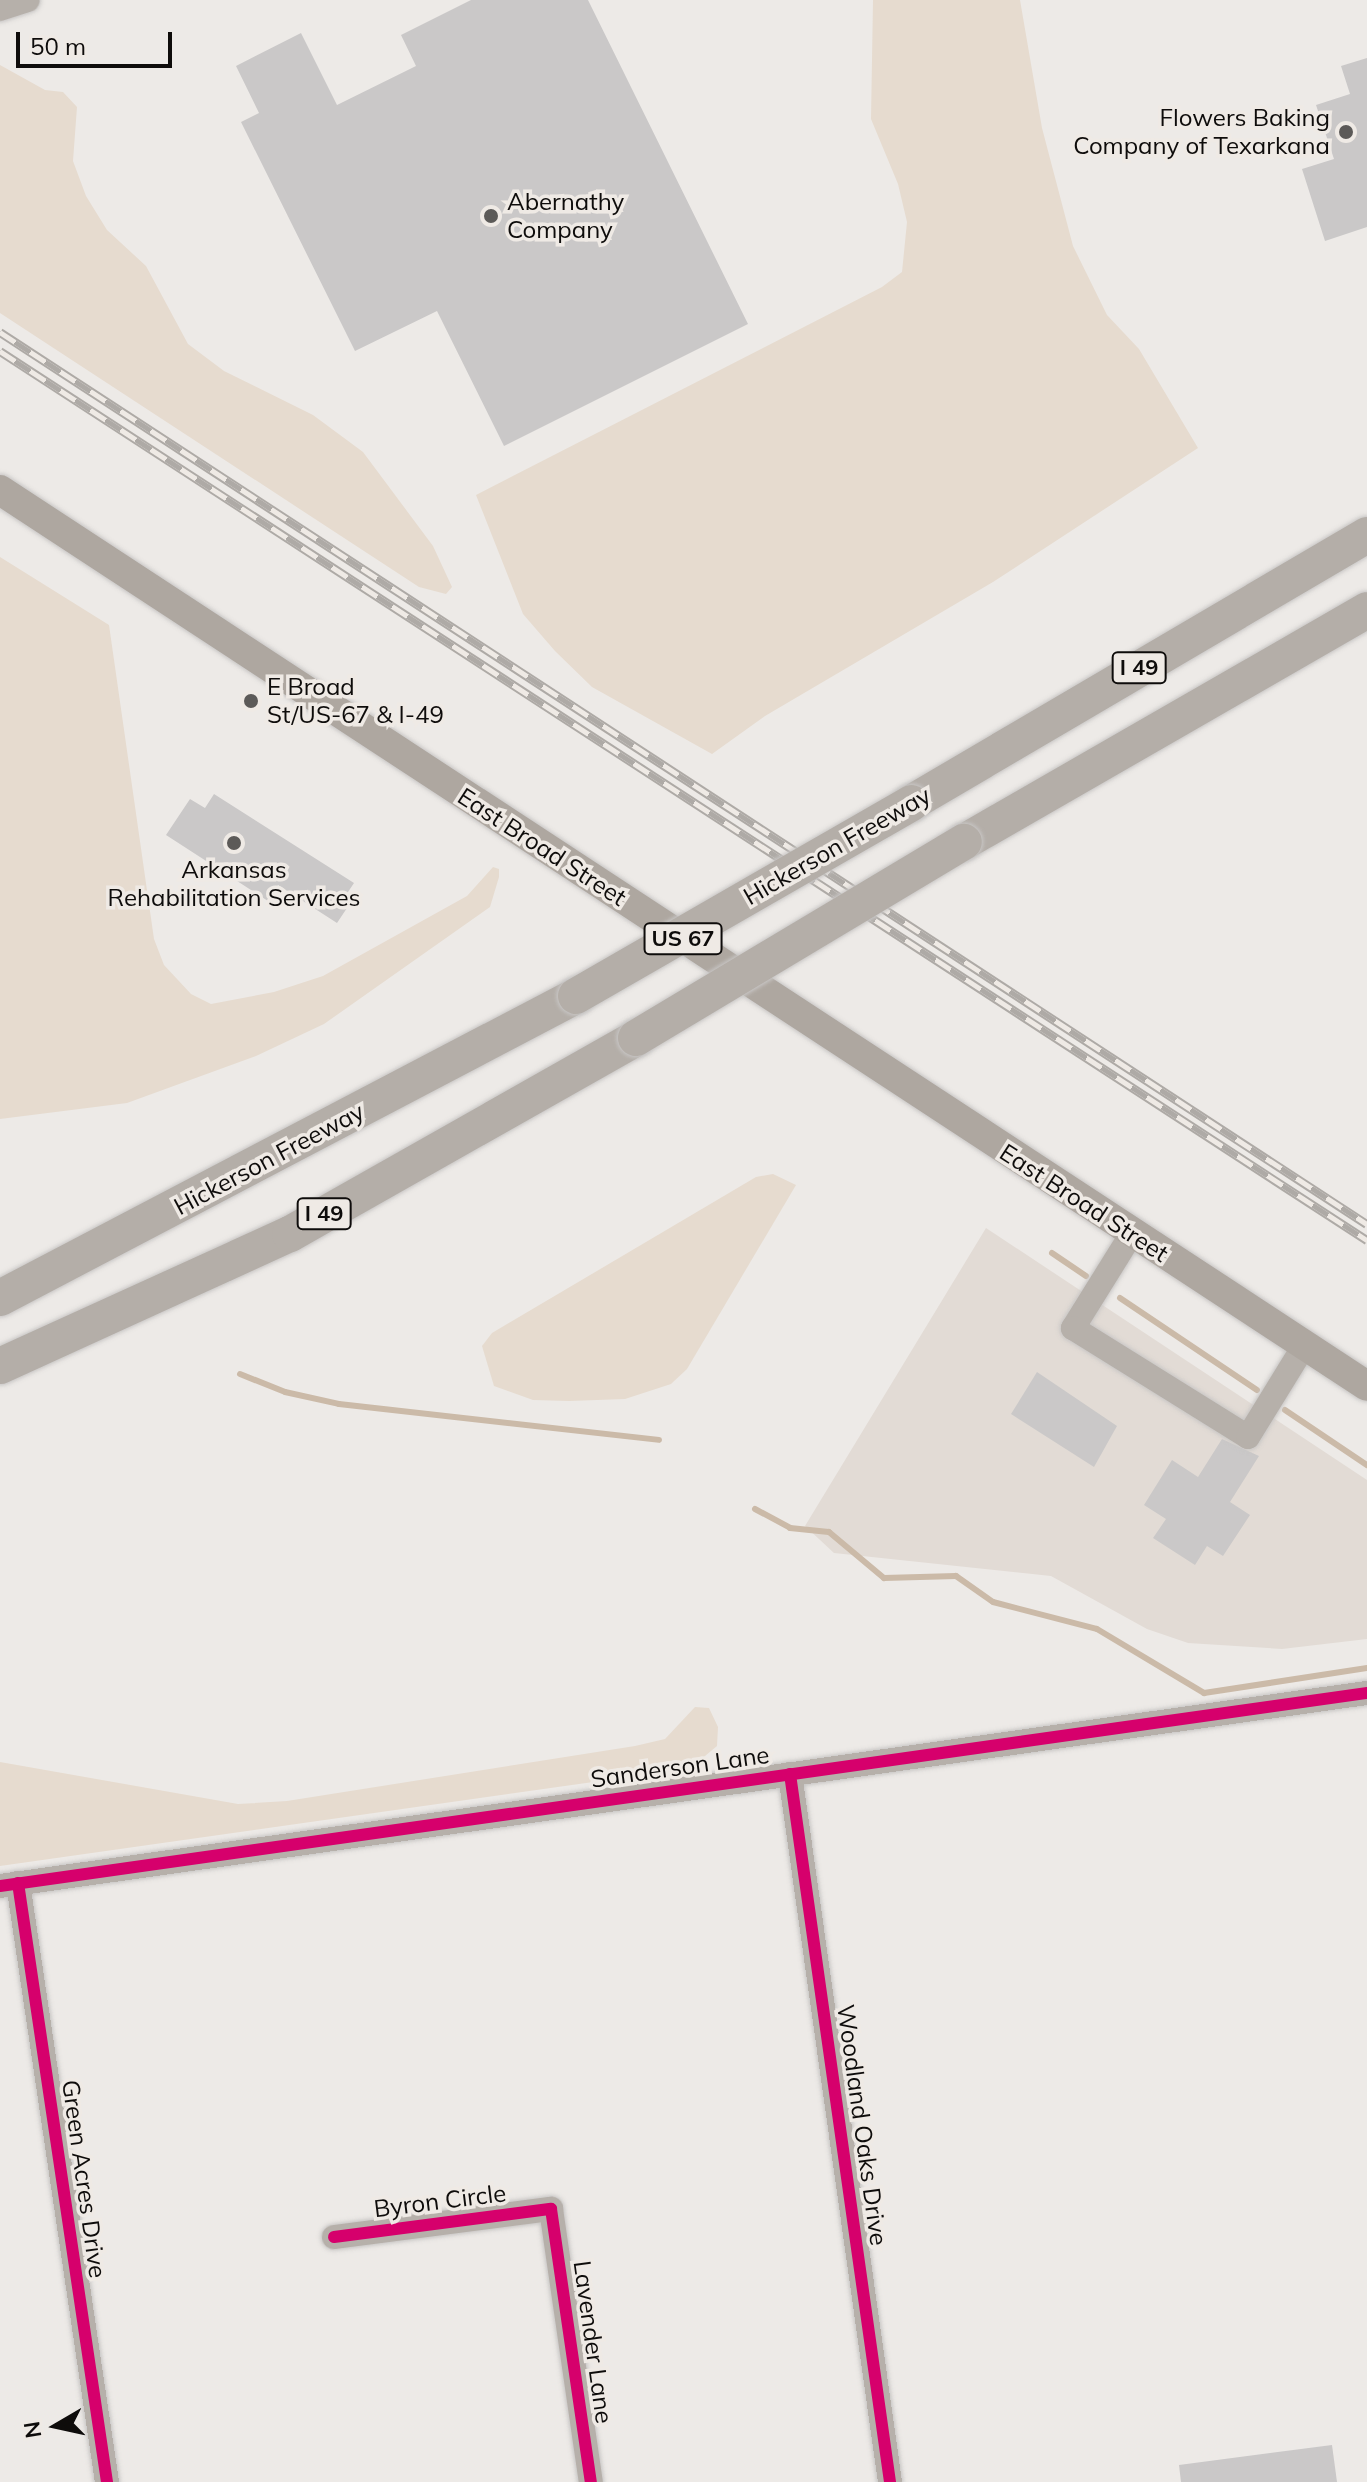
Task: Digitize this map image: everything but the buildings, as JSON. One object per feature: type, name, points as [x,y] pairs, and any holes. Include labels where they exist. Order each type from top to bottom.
[{"type":"highway","name":"Hickerson Freeway","points":[[0,1298],[576,996],[1367,535]]},
{"type":"highway","name":"I 49","points":[[0,1366],[290,1234],[636,1038],[964,842],[1367,610]]},
{"type":"highway","points":[[1263,671],[1367,618]]},
{"type":"main road","name":"East Broad Street","points":[[0,490],[1131,1235],[1367,1386]]},
{"type":"street","points":[[0,9],[28,0]]},
{"type":"street","points":[[1131,1235],[1073,1328],[1248,1437],[1304,1346]]},
{"type":"street","name":"Sanderson Lane","points":[[9,1885],[1367,1693]]},
{"type":"street","name":"Woodland Oaks Drive","points":[[790,1774],[890,2482]]},
{"type":"street","name":"Green Acres Drive","points":[[9,1885],[107,2482]]},
{"type":"street","name":"Byron Circle","points":[[334,2237],[551,2209]]},
{"type":"street","name":"Lavender Lane","points":[[551,2209],[591,2482]]},
{"type":"shaded area","points":[[873,0],[1020,0],[1042,128],[1073,246],[1107,315],[1139,349],[1198,448],[993,582],[765,716],[712,754],[592,687],[555,651],[523,614],[476,495],[882,287],[902,272],[907,222],[898,184],[871,119]]},
{"type":"shaded area","points":[[0,65],[45,90],[63,92],[77,107],[73,161],[86,196],[107,230],[146,266],[188,344],[224,371],[313,415],[363,452],[433,546],[452,587],[446,594],[419,587],[0,313]]},
{"type":"shaded area","points":[[0,557],[109,625],[154,939],[164,965],[191,994],[211,1004],[274,992],[323,976],[467,896],[493,867],[499,869],[499,877],[490,907],[324,1024],[256,1056],[127,1103],[0,1119]]},
{"type":"shaded area","points":[[773,1174],[796,1185],[687,1369],[671,1384],[625,1399],[569,1401],[533,1400],[494,1386],[482,1346],[492,1333],[756,1177]]},
{"type":"shaded area","points":[[986,1228],[1367,1480],[1367,1639],[1282,1649],[1188,1643],[1147,1629],[1051,1576],[834,1553],[805,1526]]},
{"type":"shaded area","points":[[695,1707],[709,1708],[718,1727],[717,1746],[699,1761],[671,1771],[0,1866],[0,1762],[238,1804],[287,1801],[635,1746],[665,1739]]},
{"type":"waterway","points":[[1052,1253],[1086,1276]]},
{"type":"waterway","points":[[1120,1298],[1257,1390]]},
{"type":"waterway","points":[[240,1374],[285,1392],[339,1404],[659,1440]]},
{"type":"waterway","points":[[1285,1410],[1367,1465]]},
{"type":"waterway","points":[[755,1509],[790,1528],[829,1532],[884,1578],[956,1576],[993,1602],[1097,1629],[1204,1693],[1367,1668]]},
{"type":"railway","points":[[0,332],[1367,1224]]},
{"type":"railway","points":[[0,351],[1367,1240]]},
{"type":"cycle path","points":[[0,1886],[1367,1693]]},
{"type":"cycle path","points":[[790,1774],[890,2482]]},
{"type":"cycle path","points":[[18,1883],[107,2482]]},
{"type":"cycle path","points":[[334,2237],[551,2209],[591,2482]]},
{"type":"place","name":"Flowers Baking Company of Texarkana","points":[[1346,132]]},
{"type":"place","name":"Abernathy Company","points":[[491,216]]},
{"type":"place","name":"E Broad St/US-67 & I-49","points":[[251,701]]},
{"type":"place","name":"Arkansas Rehabilitation Services","points":[[234,843]]}]
